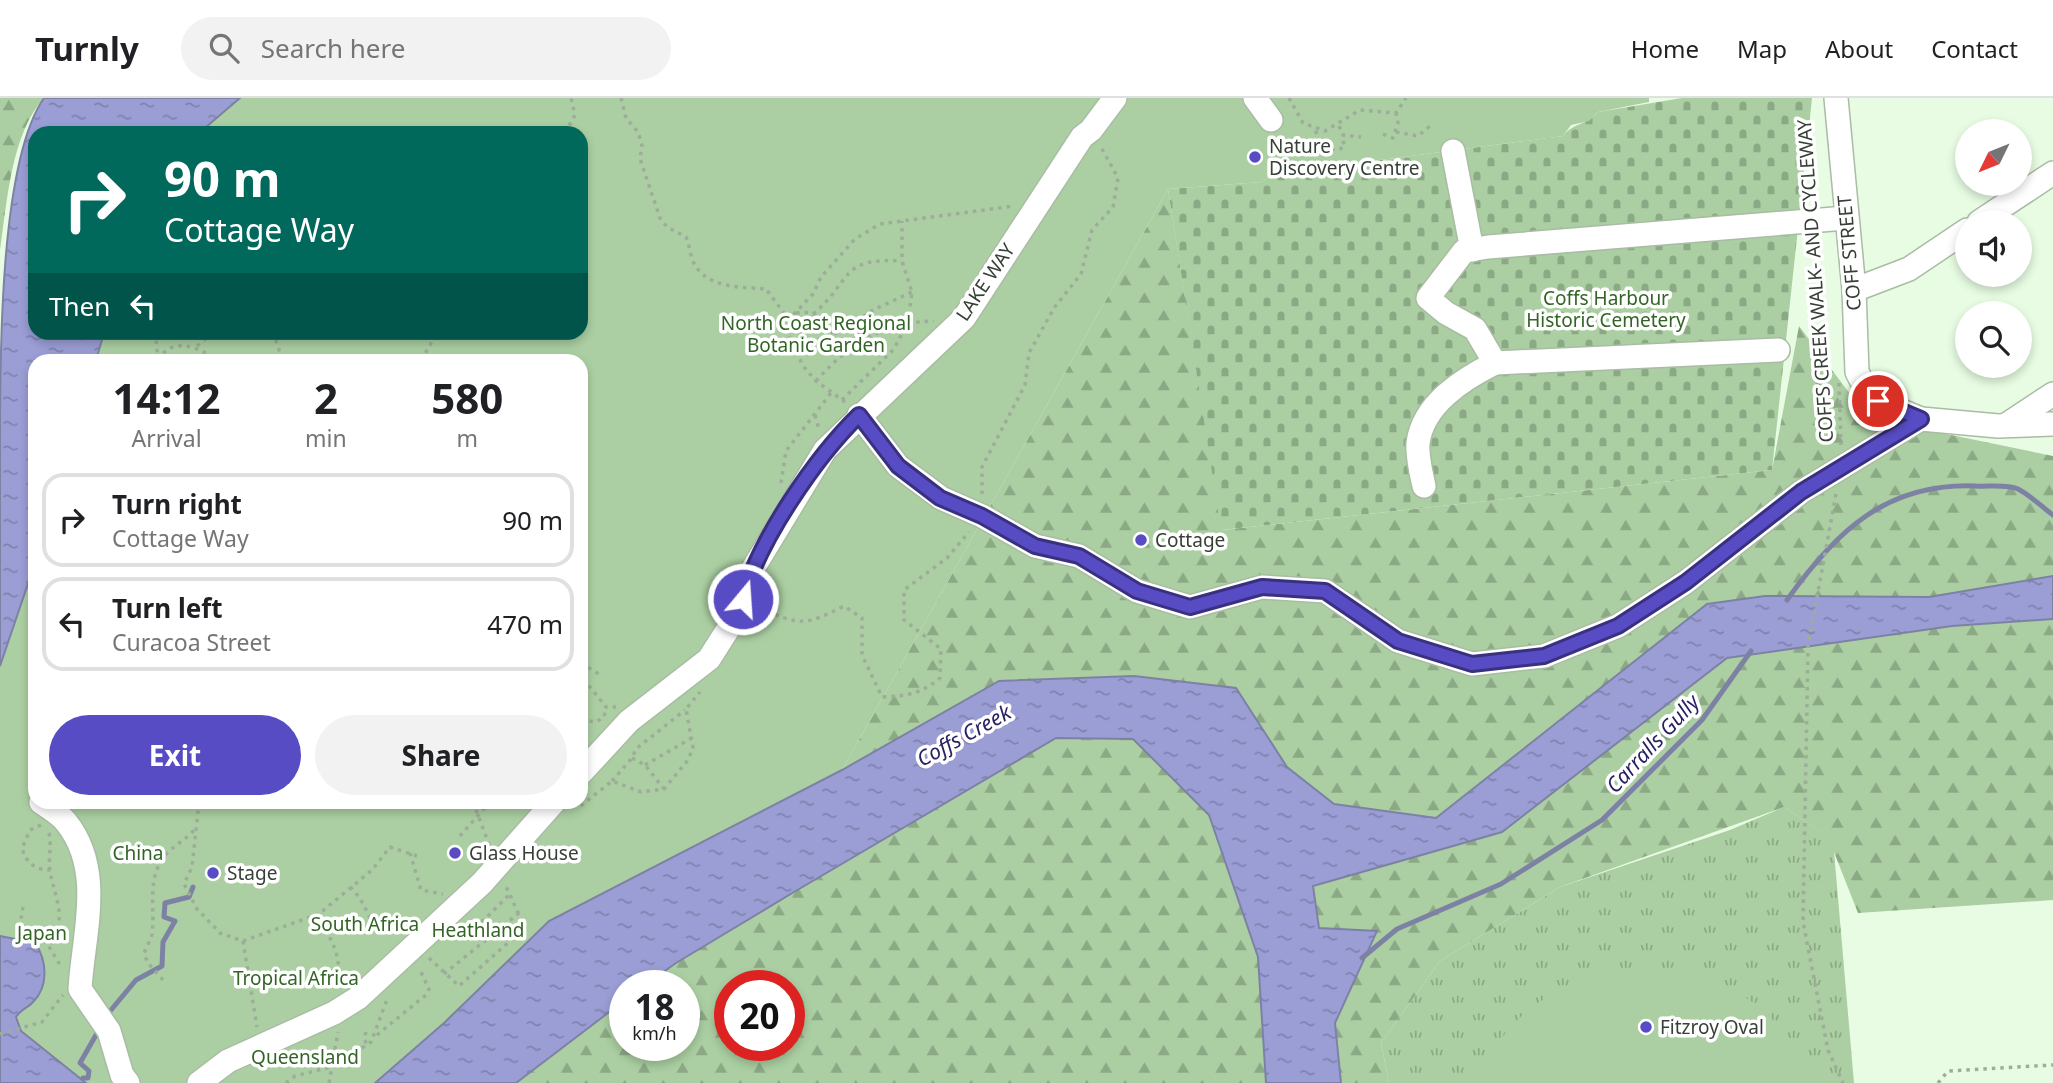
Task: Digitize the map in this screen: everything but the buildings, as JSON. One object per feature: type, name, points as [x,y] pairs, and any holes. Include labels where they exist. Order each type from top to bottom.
[{"type":"street","name":"LAKE WAY","points":[[588,765],[621,729],[709,659],[725,637],[743,599],[751,572],[850,408],[964,318],[1082,137],[1091,130],[1115,98]]},
{"type":"street","points":[[1255,98],[1271,120]]},
{"type":"street","name":"COFF STREET","points":[[1840,101],[1846,218],[1854,290],[1857,372],[1878,401],[1921,419]]},
{"type":"street","points":[[1453,150],[1472,250]]},
{"type":"street","points":[[1997,210],[2053,173]]},
{"type":"street","points":[[1494,363],[1475,329],[1446,313],[1428,298],[1464,251],[1846,218]]},
{"type":"street","points":[[1854,290],[1909,269],[1955,238]]},
{"type":"street","points":[[1424,486],[1418,442],[1428,417],[1446,394],[1469,376],[1494,363],[1778,350]]},
{"type":"street","points":[[2006,425],[2053,394]]},
{"type":"street","points":[[850,408],[898,466],[940,498],[982,516],[1035,546],[1079,556],[1137,591],[1190,607],[1262,587],[1325,591],[1398,641],[1472,664],[1544,656],[1618,626],[1686,582],[1781,507],[1842,464],[1921,419],[2006,425],[2053,424]]},
{"type":"street","points":[[48,809],[66,821],[76,839],[86,876],[88,933],[80,989],[109,1031],[122,1075],[128,1083]]},
{"type":"street","points":[[200,1083],[228,1061],[260,1046],[342,998],[358,998],[422,950],[496,858],[543,809]]},
{"type":"path","points":[[569,126],[575,115],[571,98]]},
{"type":"path","points":[[621,98],[626,118],[638,132],[642,145],[640,159],[660,218],[667,227],[687,237],[693,261],[705,274],[723,286],[766,289],[778,301],[790,321]]},
{"type":"path","points":[[1289,98],[1303,123],[1316,130],[1329,131],[1360,110],[1396,113]]},
{"type":"path","points":[[1382,134],[1394,138],[1396,113],[1406,98]]},
{"type":"path","points":[[1307,152],[1343,148],[1346,140],[1339,126]]},
{"type":"path","points":[[1396,132],[1418,136],[1430,126]]},
{"type":"path","points":[[743,599],[783,619],[812,622],[844,606],[862,618],[862,655],[882,697],[907,696],[925,691],[940,678],[941,649],[904,620],[904,590],[947,558],[982,516],[982,467],[1025,385],[1029,353],[1054,308],[1081,274],[1092,230],[1113,207],[1118,178],[1091,130]]},
{"type":"path","points":[[1314,152],[1317,145],[1316,130]]},
{"type":"path","points":[[1343,135],[1361,137]]},
{"type":"path","points":[[902,221],[902,261],[912,292],[908,322],[894,349],[850,408],[816,381],[789,336],[790,321],[794,314],[813,294],[821,277],[855,239],[880,224],[1038,202]]},
{"type":"path","points":[[813,314],[829,301],[853,267],[876,259],[902,261]]},
{"type":"path","points":[[794,348],[832,335],[873,310],[912,292]]},
{"type":"path","points":[[794,314],[813,314],[826,321],[844,351]]},
{"type":"path","points":[[816,381],[844,351],[884,328],[908,322],[964,318]]},
{"type":"path","points":[[196,347],[204,340]]},
{"type":"path","points":[[166,354],[173,348],[196,347],[207,354]]},
{"type":"path","name":"COFFS CREEK WALK- AND CYCLEWAY","points":[[1839,377],[1842,464],[1808,646],[1803,922],[1828,1050],[1843,1083]]},
{"type":"path","points":[[588,668],[602,677]]},
{"type":"path","points":[[588,800],[612,781],[632,758],[636,749],[686,709],[705,684]]},
{"type":"path","points":[[588,686],[606,707],[604,717],[596,722],[588,721]]},
{"type":"path","points":[[606,707],[650,704]]},
{"type":"path","points":[[612,781],[641,792],[664,789],[688,760],[693,748],[686,709]]},
{"type":"path","points":[[645,765],[690,739]]},
{"type":"path","points":[[632,758],[645,765],[664,789]]},
{"type":"path","points":[[39,809],[36,825],[30,830],[22,848],[31,864],[39,870],[50,870]]},
{"type":"path","points":[[23,907],[19,930],[34,934],[50,945],[58,934],[61,914],[50,870],[51,850],[41,809]]},
{"type":"path","points":[[198,809],[192,867],[184,884],[197,909],[220,933],[243,941],[318,914],[372,870],[388,848],[417,856]]},
{"type":"path","points":[[286,1083],[295,1076],[332,1067],[367,1045],[427,994],[429,989],[417,964],[422,950],[458,986],[525,928],[476,809]]},
{"type":"path","points":[[460,836],[484,809]]},
{"type":"path","points":[[163,980],[150,966],[144,954],[152,937],[151,901],[158,865],[169,850],[188,839],[196,827]]},
{"type":"path","points":[[410,853],[421,890],[452,896]]},
{"type":"path","points":[[349,887],[364,902],[369,920],[380,933],[400,918]]},
{"type":"path","points":[[448,942],[484,920],[510,894]]},
{"type":"path","points":[[444,974],[519,913]]},
{"type":"path","points":[[318,914],[336,950],[342,998],[329,1083]]},
{"type":"path","points":[[243,941],[260,1046]]},
{"type":"path","points":[[0,1034],[42,1022],[54,1010],[65,991],[80,989]]},
{"type":"path","points":[[375,1037],[391,991]]},
{"type":"path","points":[[366,1032],[367,1045]]},
{"type":"path","points":[[320,1061],[324,1057],[334,1057]]},
{"type":"path","points":[[1938,1083],[1948,1071],[2053,1065]]},
{"type":"green space","points":[[0,98],[44,98],[24,130],[17,150],[0,250]]},
{"type":"green space","name":"North Coast Regional Botanic Garden","points":[[240,98],[1649,98],[1649,102],[1598,112],[1589,121],[1571,125],[1563,136],[1274,174],[1262,182],[1168,189],[842,770],[549,921],[444,1023],[376,1083],[0,1083],[0,666],[28,584],[28,809],[588,809],[588,354],[98,354],[102,340],[588,340],[588,126],[207,126]]},
{"type":"green space","name":"Coffs Harbour Historic Cemetery","points":[[1682,98],[1812,98],[1772,470],[1221,530],[1168,189],[1262,182],[1274,174],[1563,136],[1598,112]]},
{"type":"green space","points":[[1168,189],[1222,530],[1772,470],[1799,326],[1868,418],[2053,456],[2053,576],[1929,597],[1707,604],[1436,818],[1334,804],[1287,767],[1236,688],[842,770]]},
{"type":"green space","points":[[2053,619],[2053,900],[1858,913],[1828,837],[1784,807],[1560,887],[1440,961],[1381,1043],[1389,1083],[1341,1083],[1335,1023],[1377,932],[1319,928],[1312,886],[1502,832],[1727,658],[1952,626]]},
{"type":"green space","points":[[1056,738],[1133,739],[1209,815],[1258,957],[1266,1083],[517,1083],[609,1012],[609,1061],[700,1061],[700,970],[666,970]]},
{"type":"green space","points":[[1784,807],[1833,840],[1854,1083],[1389,1083],[1381,1043],[1440,961],[1560,887],[1730,830]]},
{"type":"green space","name":"Fitzroy Oval","points":[[1637,967],[1697,976],[1745,997],[1766,1013],[1784,1032],[1817,1083],[1477,1083],[1503,1036],[1520,1017],[1540,1002],[1585,979]]},
{"type":"water","points":[[44,98],[240,98],[207,126],[30,126]]},
{"type":"water","points":[[28,131],[28,340],[102,340],[98,354],[28,354],[28,584],[0,666],[2,310],[11,211]]},
{"type":"water","name":"Coffs Creek","points":[[2053,576],[2053,619],[1952,626],[1727,658],[1502,832],[1313,886],[1319,928],[1377,931],[1335,1023],[1341,1083],[1266,1083],[1258,957],[1209,815],[1133,739],[1056,738],[666,970],[609,970],[609,1012],[516,1083],[375,1083],[444,1023],[549,921],[842,770],[999,681],[1134,676],[1236,688],[1287,767],[1334,804],[1436,818],[1707,604],[1765,596],[1929,597]]},
{"type":"water","points":[[0,936],[35,943],[44,965],[44,981],[38,996],[16,1017],[21,1031],[86,1083],[0,1083]]},
{"type":"waterway","name":"Carralls Gully","points":[[1787,600],[1805,575],[1845,533],[1866,516],[1915,493],[1943,487],[2008,487],[2018,489],[2053,515]]},
{"type":"waterway","name":"Carralls Gully","points":[[1362,958],[1397,929],[1501,884],[1602,820],[1702,720],[1751,651]]},
{"type":"waterway","points":[[106,1016],[136,980],[162,966],[163,942],[175,921],[164,917],[165,903],[189,897],[193,887]]},
{"type":"waterway","points":[[83,1078],[88,1078],[89,1071],[80,1063],[100,1028]]},
{"type":"place","name":"Nature Discovery Centre","points":[[1255,157]]},
{"type":"place","name":"Cottage","points":[[1141,540]]},
{"type":"place","name":"Glass House","points":[[455,853]]},
{"type":"place","name":"Stage","points":[[213,873]]},
{"type":"place","name":"Fitzroy Oval","points":[[1646,1027]]},
{"type":"route","points":[[743,599],[751,572],[814,466],[839,434],[859,415],[898,466],[940,498],[982,516],[1035,546],[1079,556],[1137,591],[1190,607],[1262,587],[1325,591],[1398,641],[1472,664],[1544,656],[1618,626],[1686,582],[1801,492],[1842,464],[1921,419],[1878,401]]},
{"type":"park label","name":"China","points":[[138,853]]},
{"type":"park label","name":"South Africa","points":[[365,924]]},
{"type":"park label","name":"Heathland","points":[[478,930]]},
{"type":"park label","name":"Japan","points":[[42,933]]},
{"type":"park label","name":"Tropical Africa","points":[[296,978]]},
{"type":"park label","name":"Queensland","points":[[305,1057]]}]
